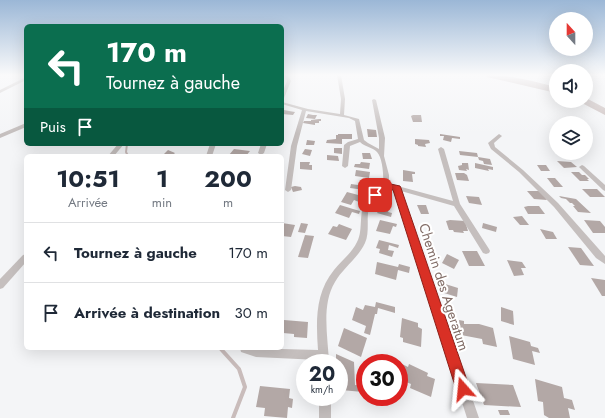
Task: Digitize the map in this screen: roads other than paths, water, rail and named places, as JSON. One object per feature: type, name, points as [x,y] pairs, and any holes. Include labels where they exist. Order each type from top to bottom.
[{"type":"street","points":[[342,95],[342,116]]},
{"type":"street","points":[[324,354],[323,310],[326,289],[338,271],[361,243],[366,226],[367,206],[369,201],[375,195],[384,190],[386,185],[382,155],[382,138],[374,100]]},
{"type":"street","points":[[284,104],[357,120],[361,140],[365,144],[378,150],[382,155]]},
{"type":"street","points":[[288,190],[294,146],[303,111],[305,109]]},
{"type":"street","points":[[0,136],[24,126]]},
{"type":"street","points":[[500,136],[492,141],[491,143],[493,148],[521,171],[556,205],[599,256],[605,261]]},
{"type":"street","points":[[345,166],[347,144],[361,140]]},
{"type":"street","points":[[113,154],[119,146]]},
{"type":"street","points":[[261,153],[263,146]]},
{"type":"street","points":[[441,149],[457,204],[486,251]]},
{"type":"street","points":[[582,167],[605,189]]},
{"type":"street","points":[[386,185],[457,204]]},
{"type":"street","name":"Chemin des Ageratum","points":[[397,188],[473,418]]},
{"type":"street","points":[[0,285],[24,259]]},
{"type":"street","points":[[250,350],[256,352],[296,356]]},
{"type":"street","points":[[325,406],[325,418]]},
{"type":"waterway","points":[[593,105],[605,112]]},
{"type":"waterway","points":[[127,146],[127,154]]},
{"type":"waterway","points":[[222,350],[239,369],[245,387],[233,418]]}]
